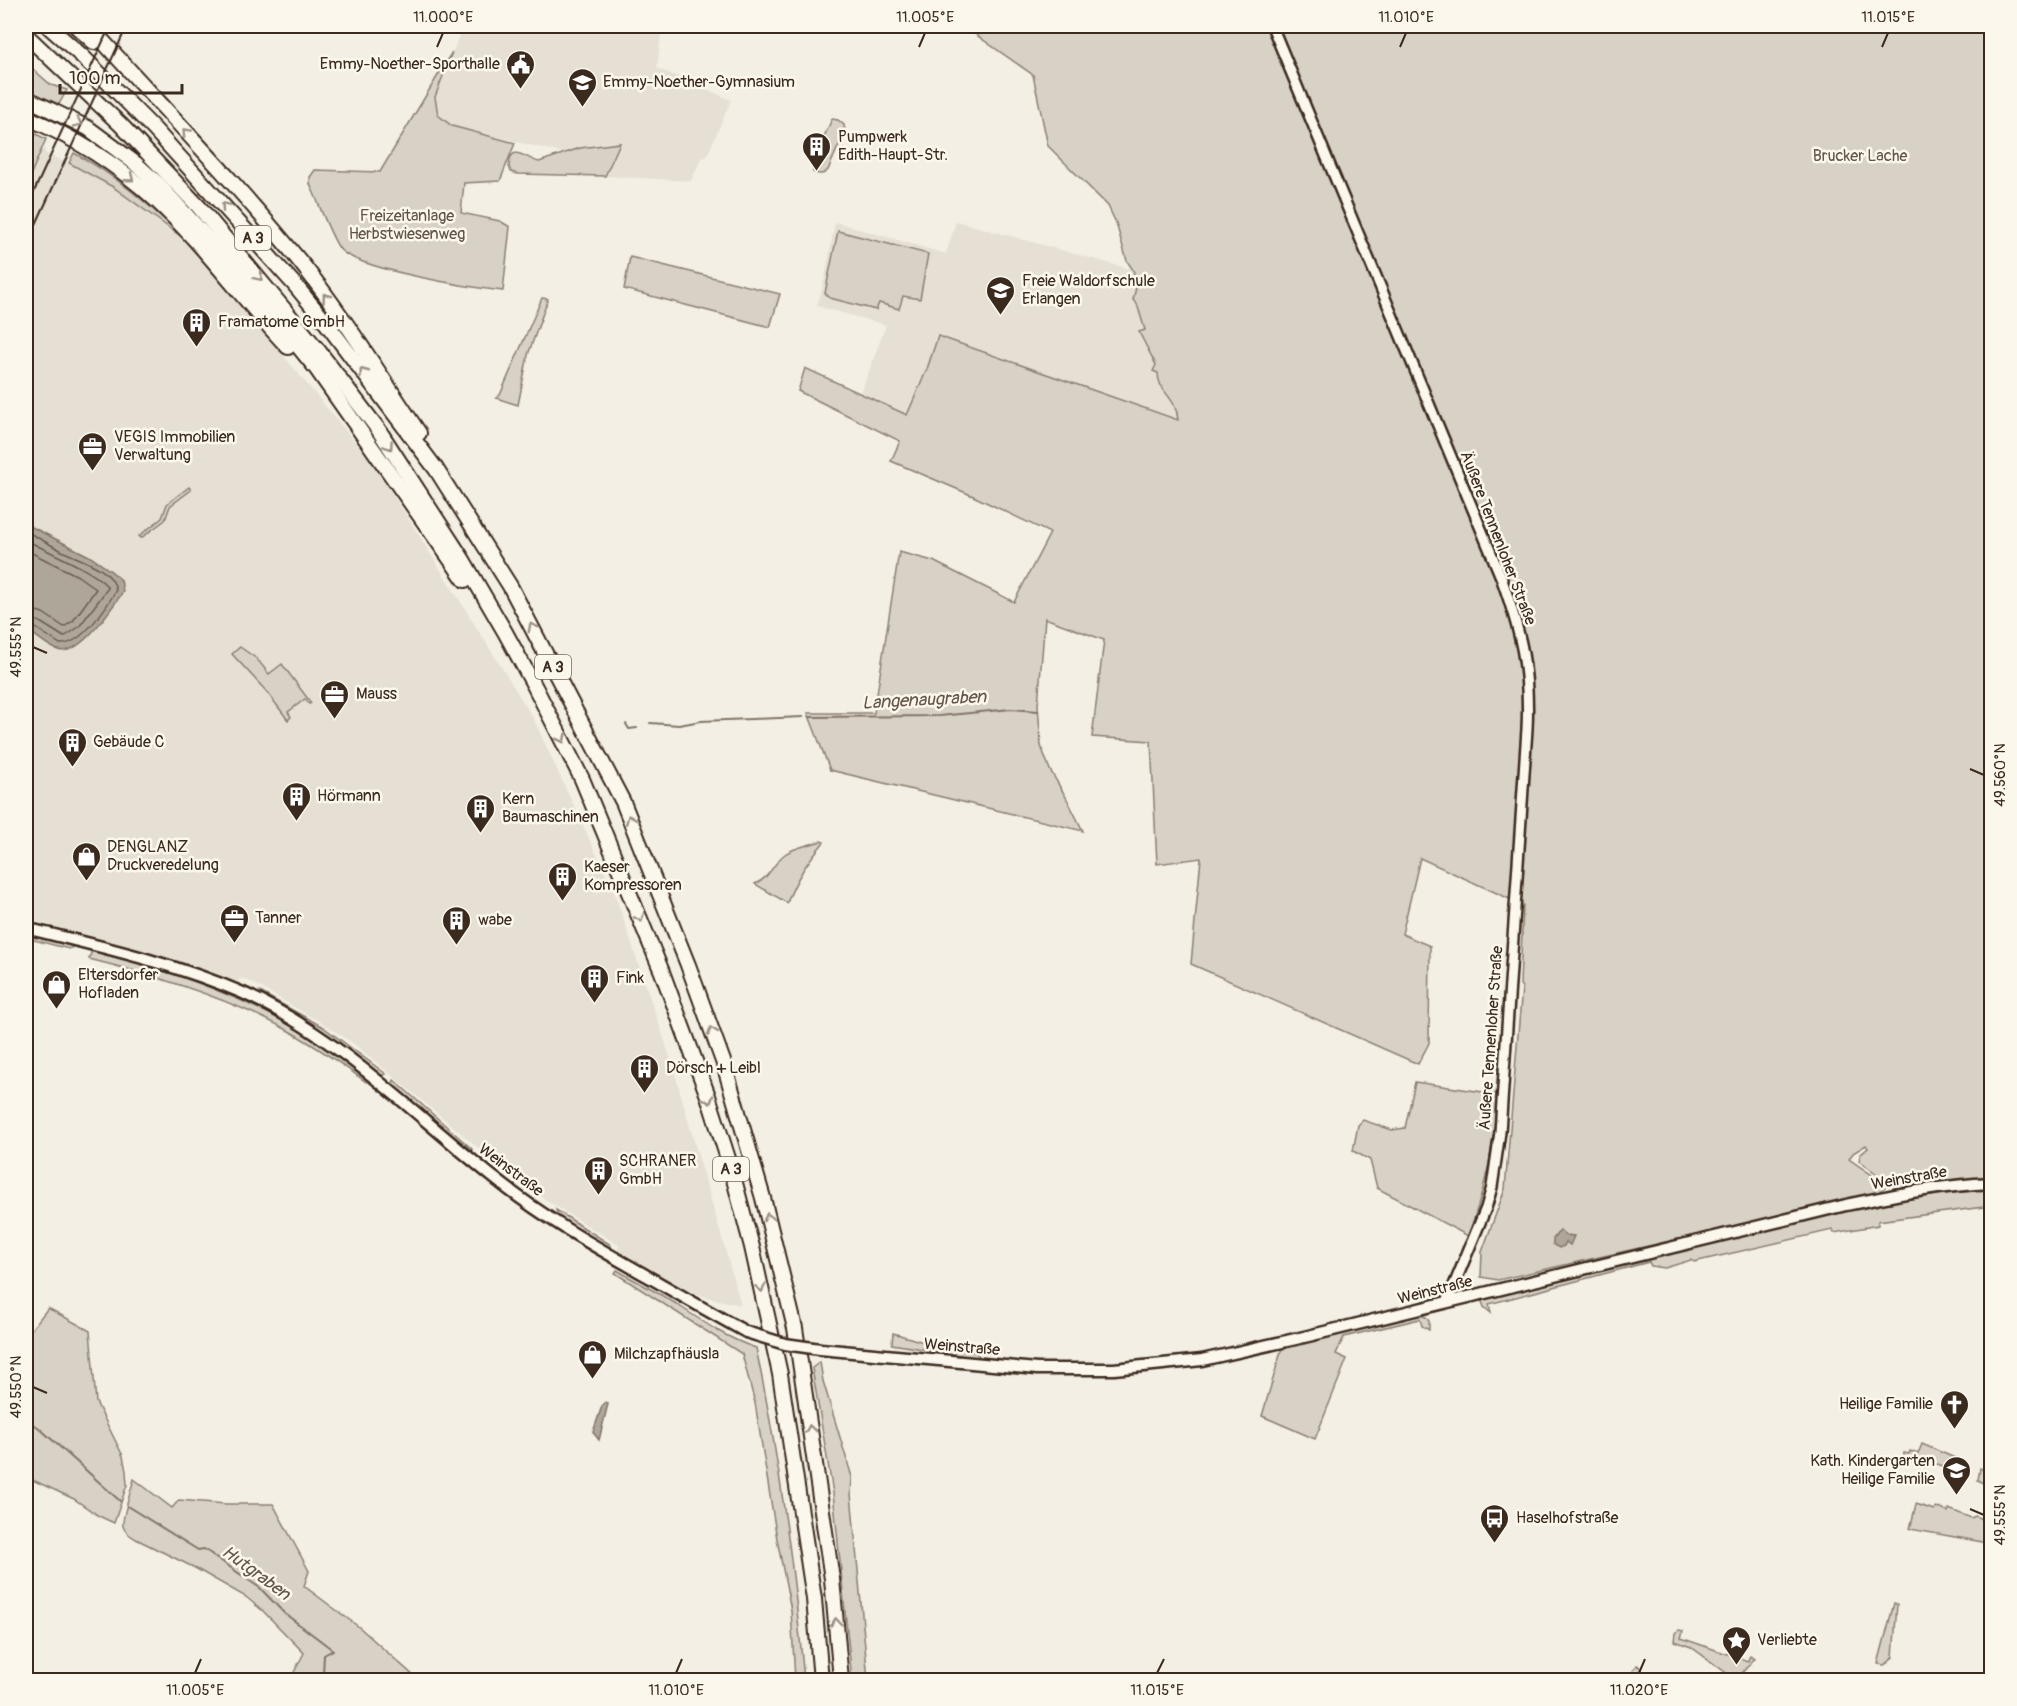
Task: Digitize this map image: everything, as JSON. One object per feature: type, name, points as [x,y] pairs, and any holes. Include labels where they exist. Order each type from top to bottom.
[{"type":"highway","name":"A 3","points":[[48,26],[82,56],[154,129],[287,276],[327,324],[436,470],[510,586],[623,802],[684,955],[724,1064],[763,1198],[795,1328],[832,1578],[841,1680]]},
{"type":"highway","points":[[76,26],[148,92]]},
{"type":"highway","points":[[89,26],[273,229],[303,266],[423,438],[436,470]]},
{"type":"highway","name":"A 3","points":[[26,35],[121,125],[172,178],[264,284],[378,429],[463,560],[536,687],[582,779],[657,961],[708,1096],[752,1247],[780,1374],[814,1599],[821,1680]]},
{"type":"highway","points":[[26,98],[88,128],[135,163],[237,271],[316,368],[352,418],[460,573],[502,643],[536,687]]},
{"type":"highway","points":[[26,117],[86,146],[130,177],[158,202],[352,418]]},
{"type":"main road","name":"Weinstraße","points":[[26,928],[139,958],[244,994],[347,1055],[516,1195],[615,1258],[746,1332],[785,1344],[820,1349],[1037,1369],[1114,1369],[1213,1358],[1869,1200],[1949,1186],[1992,1183]]},
{"type":"street","name":"Äußere Tennenloher Straße","points":[[1272,26],[1497,567],[1513,610],[1525,656],[1528,689],[1527,729],[1500,1132],[1492,1187],[1486,1208],[1447,1302]]},
{"type":"shaded area","name":"Emmy-Noether-Gymnasium","points":[[463,26],[662,26],[657,68],[731,100],[706,158],[702,157],[691,181],[605,176],[619,143],[580,148],[563,153],[452,126],[438,115],[435,97]]},
{"type":"shaded area","points":[[44,143],[45,153],[92,174],[145,209],[183,238],[202,258],[376,467],[532,716],[614,892],[670,1057],[741,1305],[706,1297],[677,1286],[618,1254],[619,1245],[549,1202],[505,1170],[353,1043],[251,982],[242,978],[238,981],[230,981],[124,945],[26,919],[26,184]]},
{"type":"shaded area","name":"Freie Waldorfschule Erlangen","points":[[956,221],[1133,270],[1182,417],[1179,420],[932,356],[907,415],[861,393],[886,325],[817,306],[825,278],[835,222],[946,254]]},
{"type":"shaded area","points":[[1897,1675],[1957,1680],[1881,1680]]},
{"type":"green space","name":"Brucker Lache","points":[[981,26],[1991,26],[1991,1179],[1898,1189],[1859,1161],[1860,1155],[1868,1148],[1866,1145],[1853,1153],[1849,1159],[1885,1184],[1885,1187],[1876,1194],[1498,1280],[1481,1277],[1482,1252],[1505,1189],[1522,987],[1520,985],[1523,905],[1420,858],[1402,934],[1430,946],[1429,1043],[1418,1064],[1191,964],[1201,858],[1157,864],[1151,741],[1092,737],[1104,640],[1045,618],[1038,705],[1041,746],[1050,770],[1083,831],[830,770],[808,713],[874,713],[899,552],[933,561],[1014,602],[1050,533],[971,495],[891,461],[900,441],[798,391],[805,368],[907,415],[927,369],[938,336],[1178,420],[1177,412],[1161,385],[1158,373],[1153,371],[1156,365],[1139,332],[1145,330],[1137,304],[1133,300],[1137,283],[1108,206],[1048,146],[1033,75],[975,34]]},
{"type":"green space","name":"Freizeitanlage Herbstwiesenweg","points":[[452,52],[435,97],[438,115],[452,126],[515,143],[500,181],[464,183],[461,213],[500,221],[510,227],[503,291],[416,276],[349,256],[339,248],[335,241],[310,184],[310,177],[315,170],[380,172]]},
{"type":"green space","points":[[26,63],[51,85],[67,90],[59,104],[26,90]]},
{"type":"green space","points":[[832,119],[844,125],[845,131],[828,170],[823,174],[817,174],[813,172],[812,163]]},
{"type":"green space","points":[[36,134],[46,139],[26,185],[26,158]]},
{"type":"green space","points":[[620,143],[605,176],[518,174],[511,172],[509,167],[512,155],[516,153],[539,162],[580,148]]},
{"type":"green space","points":[[74,153],[132,191],[183,238],[113,187],[69,163]]},
{"type":"green space","points":[[838,231],[928,254],[920,299],[903,296],[899,309],[879,303],[876,310],[830,298],[825,293]]},
{"type":"green space","points":[[630,257],[780,294],[770,327],[624,289]]},
{"type":"green space","points":[[542,298],[548,299],[528,355],[518,405],[496,398],[500,395]]},
{"type":"green space","points":[[189,487],[191,490],[170,506],[165,520],[141,538],[139,536],[162,518],[167,504]]},
{"type":"green space","points":[[240,647],[257,659],[269,674],[282,664],[311,703],[309,704],[305,699],[288,712],[291,717],[288,720],[267,692],[232,654]]},
{"type":"green space","points":[[821,841],[824,842],[802,871],[787,903],[755,884],[764,878],[785,854]]},
{"type":"green space","points":[[26,933],[73,947],[69,949],[26,938]]},
{"type":"green space","points":[[92,950],[181,977],[266,1012],[327,1047],[371,1082],[366,1082],[318,1049],[268,1020],[180,985],[89,959]]},
{"type":"green space","points":[[260,992],[323,1027],[386,1074],[381,1076],[321,1031],[263,999]]},
{"type":"green space","points":[[394,1080],[470,1147],[472,1149],[470,1152],[392,1086]]},
{"type":"green space","points":[[1415,1082],[1496,1094],[1494,1131],[1488,1166],[1480,1201],[1468,1236],[1377,1188],[1370,1160],[1353,1151],[1358,1125],[1363,1120],[1392,1130],[1405,1128]]},
{"type":"green space","points":[[1991,1190],[1991,1206],[1878,1221],[1878,1225],[1834,1233],[1832,1230],[1694,1262],[1691,1260],[1665,1268],[1651,1266],[1649,1262],[1489,1304],[1491,1313],[1484,1307],[1481,1299],[1865,1206],[1949,1193]]},
{"type":"green space","points":[[556,1210],[611,1245],[612,1251],[561,1220]]},
{"type":"green space","points":[[617,1270],[716,1330],[756,1348],[785,1513],[804,1680],[795,1680],[791,1610],[755,1403],[742,1354],[615,1273]]},
{"type":"green space","points":[[48,1308],[90,1331],[96,1402],[123,1456],[126,1471],[127,1485],[114,1523],[74,1499],[26,1477],[26,1336]]},
{"type":"green space","points":[[1416,1314],[1426,1317],[1429,1321],[1429,1330],[1422,1326],[1420,1319],[1344,1337],[1336,1354],[1347,1359],[1315,1439],[1262,1416],[1282,1348]]},
{"type":"green space","points":[[893,1333],[944,1348],[975,1352],[979,1356],[978,1358],[892,1344]]},
{"type":"green space","points":[[820,1362],[823,1381],[852,1477],[851,1494],[868,1680],[852,1680],[833,1493],[812,1368]]},
{"type":"green space","points":[[1922,1444],[1957,1459],[1955,1464],[1960,1467],[1959,1473],[1937,1464],[1923,1467],[1915,1462],[1903,1461],[1904,1453],[1909,1454],[1910,1451],[1918,1454]]},
{"type":"green space","points":[[1980,1468],[1991,1473],[1990,1486],[1978,1480]]},
{"type":"green space","points":[[134,1479],[172,1508],[179,1500],[226,1504],[273,1504],[309,1571],[304,1586],[359,1627],[414,1676],[424,1680],[290,1680],[304,1653],[263,1611],[246,1597],[128,1534],[123,1526]]},
{"type":"green space","points":[[1916,1504],[1934,1510],[1936,1507],[1948,1512],[1949,1509],[1971,1518],[1975,1516],[1986,1520],[1983,1542],[1910,1529]]},
{"type":"green space","points":[[1894,1603],[1897,1604],[1893,1657],[1884,1665],[1878,1664]]},
{"type":"green space","points":[[1679,1630],[1683,1631],[1681,1638],[1748,1661],[1750,1655],[1755,1658],[1736,1680],[1691,1647],[1675,1641]]},
{"type":"green space","points":[[1637,1665],[1642,1668],[1640,1673],[1645,1674],[1644,1677],[1652,1680],[1627,1680]]},
{"type":"water","points":[[26,524],[89,556],[121,580],[123,592],[95,630],[76,646],[67,650],[58,650],[26,630]]},
{"type":"water","points":[[1560,1230],[1565,1235],[1574,1236],[1570,1245],[1566,1242],[1559,1248],[1553,1244],[1553,1239]]},
{"type":"water","points":[[606,1402],[608,1404],[599,1440],[593,1432],[602,1406]]},
{"type":"waterway","name":"Langenaugraben","points":[[810,717],[939,716],[1011,709],[1038,711]]},
{"type":"waterway","name":"Langenaugraben","points":[[650,723],[679,725],[701,721],[803,717]]},
{"type":"waterway","name":"Langenaugraben","points":[[626,724],[629,729],[637,728]]},
{"type":"waterway","name":"Hutgraben","points":[[26,1420],[38,1427],[120,1501]]},
{"type":"waterway","name":"Hutgraben","points":[[127,1506],[198,1550],[204,1549],[260,1588],[284,1613],[333,1650],[324,1655],[323,1674],[326,1680]]},
{"type":"railway","points":[[26,209],[110,26]]},
{"type":"railway","points":[[26,246],[127,26]]},
{"type":"place","name":"Emmy-Noether-Sporthalle","points":[[521,90]]},
{"type":"place","name":"Emmy-Noether-Gymnasium","points":[[582,108]]},
{"type":"place","name":"Pumpwerk Edith-Haupt-Str.","points":[[817,172]]},
{"type":"place","name":"Freie Waldorfschule Erlangen","points":[[1001,316]]},
{"type":"place","name":"Framatome GmbH","points":[[197,348]]},
{"type":"place","name":"VEGIS Immobilien Verwaltung","points":[[93,472]]},
{"type":"place","name":"Mauss","points":[[335,720]]},
{"type":"place","name":"Gebäude C","points":[[72,768]]},
{"type":"place","name":"Hörmann","points":[[296,822]]},
{"type":"place","name":"Kern Baumaschinen","points":[[481,834]]},
{"type":"place","name":"DENGLANZ Druckveredelung","points":[[86,882]]},
{"type":"place","name":"Kaeser Kompressoren","points":[[563,902]]},
{"type":"place","name":"Tanner","points":[[234,944]]},
{"type":"place","name":"wabe","points":[[457,946]]},
{"type":"place","name":"Fink","points":[[595,1004]]},
{"type":"place","name":"Eltersdorfer Hofladen","points":[[57,1010]]},
{"type":"place","name":"Dörsch + Leibl","points":[[645,1094]]},
{"type":"place","name":"SCHRANER GmbH","points":[[598,1196]]},
{"type":"place","name":"Milchzapfhäusla","points":[[593,1380]]},
{"type":"place","name":"Heilige Familie","points":[[1954,1430]]},
{"type":"place","name":"Kath. Kindergarten Heilige Familie","points":[[1956,1496]]},
{"type":"place","name":"Haselhofstraße","points":[[1495,1544]]},
{"type":"place","name":"Verliebte","points":[[1736,1666]]}]
